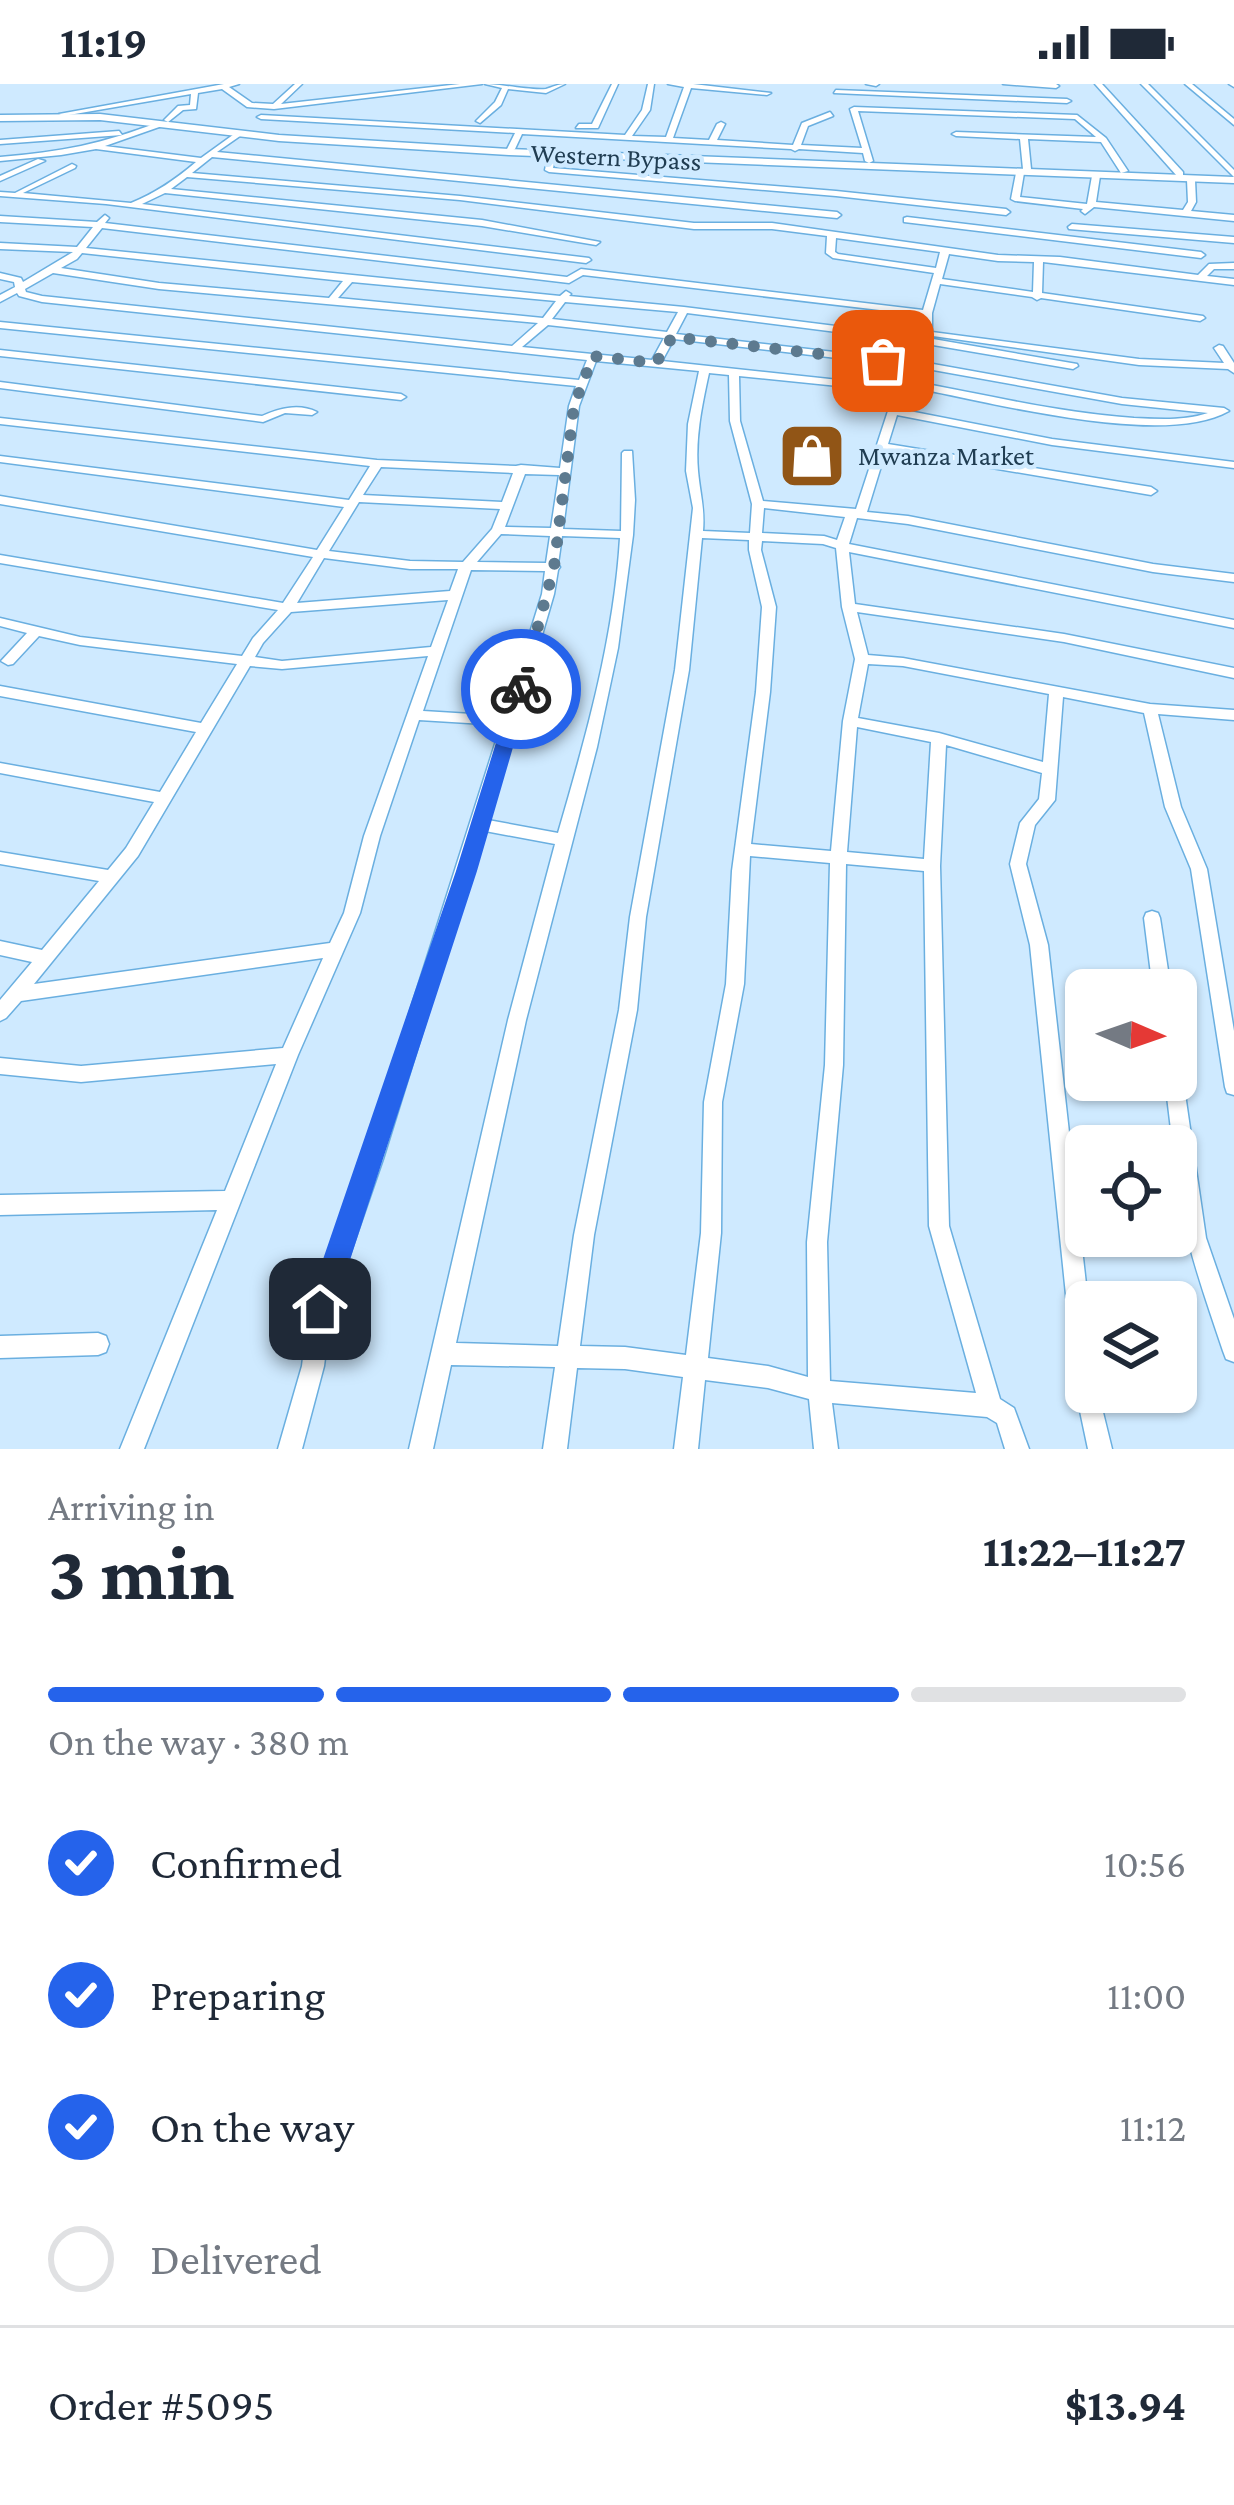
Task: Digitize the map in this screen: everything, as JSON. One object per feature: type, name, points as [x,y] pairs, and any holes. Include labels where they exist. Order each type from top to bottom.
[{"type":"main road","name":"Western Bypass","points":[[0,118],[100,116],[320,141],[552,154],[1234,178]]},
{"type":"street","points":[[63,114],[236,84]]},
{"type":"street","points":[[0,298],[82,250],[99,225],[125,207],[167,191],[299,84]]},
{"type":"street","points":[[358,99],[360,84]]},
{"type":"street","points":[[269,111],[402,88],[483,84],[546,91],[562,84]]},
{"type":"street","points":[[224,87],[269,111],[595,127],[615,84]]},
{"type":"street","points":[[627,137],[646,110],[651,84]]},
{"type":"street","points":[[670,84],[767,93]]},
{"type":"street","points":[[669,139],[689,84]]},
{"type":"street","points":[[874,84],[883,108]]},
{"type":"street","points":[[1006,84],[1055,85],[1124,171]]},
{"type":"street","points":[[1098,84],[1180,173]]},
{"type":"street","points":[[1144,84],[1234,178]]},
{"type":"street","points":[[1188,84],[1234,124]]},
{"type":"street","points":[[469,146],[506,86]]},
{"type":"street","points":[[1067,101],[875,96],[838,88],[839,107],[854,109],[1077,117]]},
{"type":"street","points":[[0,178],[48,157],[134,136],[193,106],[195,92]]},
{"type":"street","points":[[854,109],[871,166]]},
{"type":"street","points":[[795,149],[805,125],[830,114]]},
{"type":"street","points":[[712,142],[721,124]]},
{"type":"street","points":[[481,125],[867,151]]},
{"type":"street","points":[[511,149],[520,131]]},
{"type":"street","points":[[0,142],[81,132],[134,136]]},
{"type":"street","points":[[581,153],[588,134]]},
{"type":"street","points":[[956,134],[1103,140]]},
{"type":"street","points":[[1024,137],[1024,171],[1015,199],[1234,218]]},
{"type":"street","points":[[90,147],[837,215]]},
{"type":"street","points":[[552,154],[549,170],[875,194],[1006,212]]},
{"type":"street","points":[[0,159],[48,157]]},
{"type":"street","points":[[517,346],[563,297],[622,196],[658,162]]},
{"type":"street","points":[[0,198],[72,166]]},
{"type":"street","points":[[188,175],[452,197],[728,228],[832,233],[945,251],[1234,282]]},
{"type":"street","points":[[1052,260],[1091,205],[1096,176]]},
{"type":"street","points":[[1186,213],[1192,202],[1191,180]]},
{"type":"street","points":[[167,191],[482,223],[596,242]]},
{"type":"street","points":[[13,195],[927,313]]},
{"type":"street","points":[[761,209],[761,226]]},
{"type":"street","points":[[129,219],[141,210]]},
{"type":"street","points":[[0,219],[99,225],[569,280],[584,266]]},
{"type":"street","points":[[907,220],[1234,240]]},
{"type":"street","points":[[1072,232],[1201,255]]},
{"type":"street","points":[[832,233],[833,255],[1037,297],[1200,318]]},
{"type":"street","points":[[210,266],[230,242]]},
{"type":"street","points":[[0,246],[563,297],[1139,362],[1233,368]]},
{"type":"street","points":[[826,1449],[819,1391],[817,1242],[834,1065],[838,860],[850,721],[862,659],[849,608],[842,545],[892,411],[922,365],[927,313],[945,251]]},
{"type":"street","points":[[1037,297],[1039,260]]},
{"type":"street","points":[[1201,277],[1212,266],[1234,266]]},
{"type":"street","points":[[19,283],[22,294],[42,299],[517,346],[734,374],[971,393],[1118,419],[1202,421],[1224,411],[975,377],[922,365],[544,322],[158,286],[53,270]]},
{"type":"street","points":[[0,276],[19,283]]},
{"type":"street","points":[[331,302],[350,279]]},
{"type":"street","points":[[656,363],[684,310]]},
{"type":"street","points":[[0,325],[581,383]]},
{"type":"street","points":[[984,344],[1073,366]]},
{"type":"street","points":[[971,393],[984,344]]},
{"type":"street","points":[[1219,348],[1233,368]]},
{"type":"street","points":[[0,352],[401,397]]},
{"type":"street","points":[[290,1449],[313,1366],[320,1309],[373,1159],[479,824],[554,567],[563,472],[581,383],[593,356]]},
{"type":"street","points":[[555,1449],[682,670],[699,508],[691,454],[705,369]]},
{"type":"street","points":[[686,1449],[711,1233],[713,1102],[736,984],[744,849],[769,607],[755,550],[758,504],[735,421],[734,374]]},
{"type":"street","points":[[0,386],[263,419],[279,410],[312,412]]},
{"type":"street","points":[[892,411],[1107,450],[1234,465]]},
{"type":"street","points":[[1107,450],[1118,419]]},
{"type":"street","points":[[0,421],[377,463],[563,472]]},
{"type":"street","points":[[882,446],[1151,491]]},
{"type":"street","points":[[421,1449],[517,1020],[583,775],[627,535],[628,453]]},
{"type":"street","points":[[0,459],[354,501],[504,506]]},
{"type":"street","points":[[0,1013],[113,878],[257,641],[287,608],[377,463]]},
{"type":"street","points":[[132,1449],[289,1055],[337,950],[465,568],[498,530],[521,469]]},
{"type":"street","points":[[0,500],[320,554],[465,568],[554,567]]},
{"type":"street","points":[[758,504],[857,513],[1153,568],[1234,578]]},
{"type":"street","points":[[498,530],[627,535]]},
{"type":"street","points":[[695,535],[824,540],[1234,624]]},
{"type":"street","points":[[0,559],[287,608],[456,595]]},
{"type":"street","points":[[849,608],[1064,638],[1230,672],[1234,693]]},
{"type":"street","points":[[0,622],[35,632],[247,662],[295,665],[437,651]]},
{"type":"street","points":[[3,664],[35,632]]},
{"type":"street","points":[[862,659],[903,662],[1150,709],[1234,715]]},
{"type":"street","points":[[0,691],[205,730]]},
{"type":"street","points":[[1056,694],[1047,800],[1028,823],[1018,864],[1039,945],[1075,1281]]},
{"type":"street","points":[[1150,709],[1173,808],[1199,869],[1234,1087]]},
{"type":"street","points":[[416,715],[511,721]]},
{"type":"street","points":[[850,721],[939,738],[1048,769]]},
{"type":"street","points":[[939,738],[932,866],[938,1226],[991,1406]]},
{"type":"street","points":[[0,768],[162,797]]},
{"type":"street","points":[[479,824],[564,840]]},
{"type":"street","points":[[744,849],[932,866]]},
{"type":"street","points":[[0,858],[113,878]]},
{"type":"street","points":[[1152,918],[1159,969]]},
{"type":"street","points":[[0,948],[47,958]]},
{"type":"street","points":[[15,994],[337,950]]},
{"type":"street","points":[[0,1066],[81,1074],[289,1055]]},
{"type":"street","points":[[1177,1101],[1196,1238],[1234,1351]]},
{"type":"street","points":[[0,1205],[233,1200]]},
{"type":"street","points":[[0,1347],[98,1344]]},
{"type":"street","points":[[442,1354],[568,1355],[768,1377],[819,1391],[991,1406],[1006,1416],[1017,1449]]},
{"type":"street","points":[[1092,1413],[1100,1449]]},
{"type":"way so far","points":[[521,689],[554,567],[574,406],[593,356],[656,363],[672,337],[883,361]]},
{"type":"place","name":"Mwanza Market","points":[[812,456]]},
{"type":"route","points":[[320,1309],[467,871],[521,689]]}]
